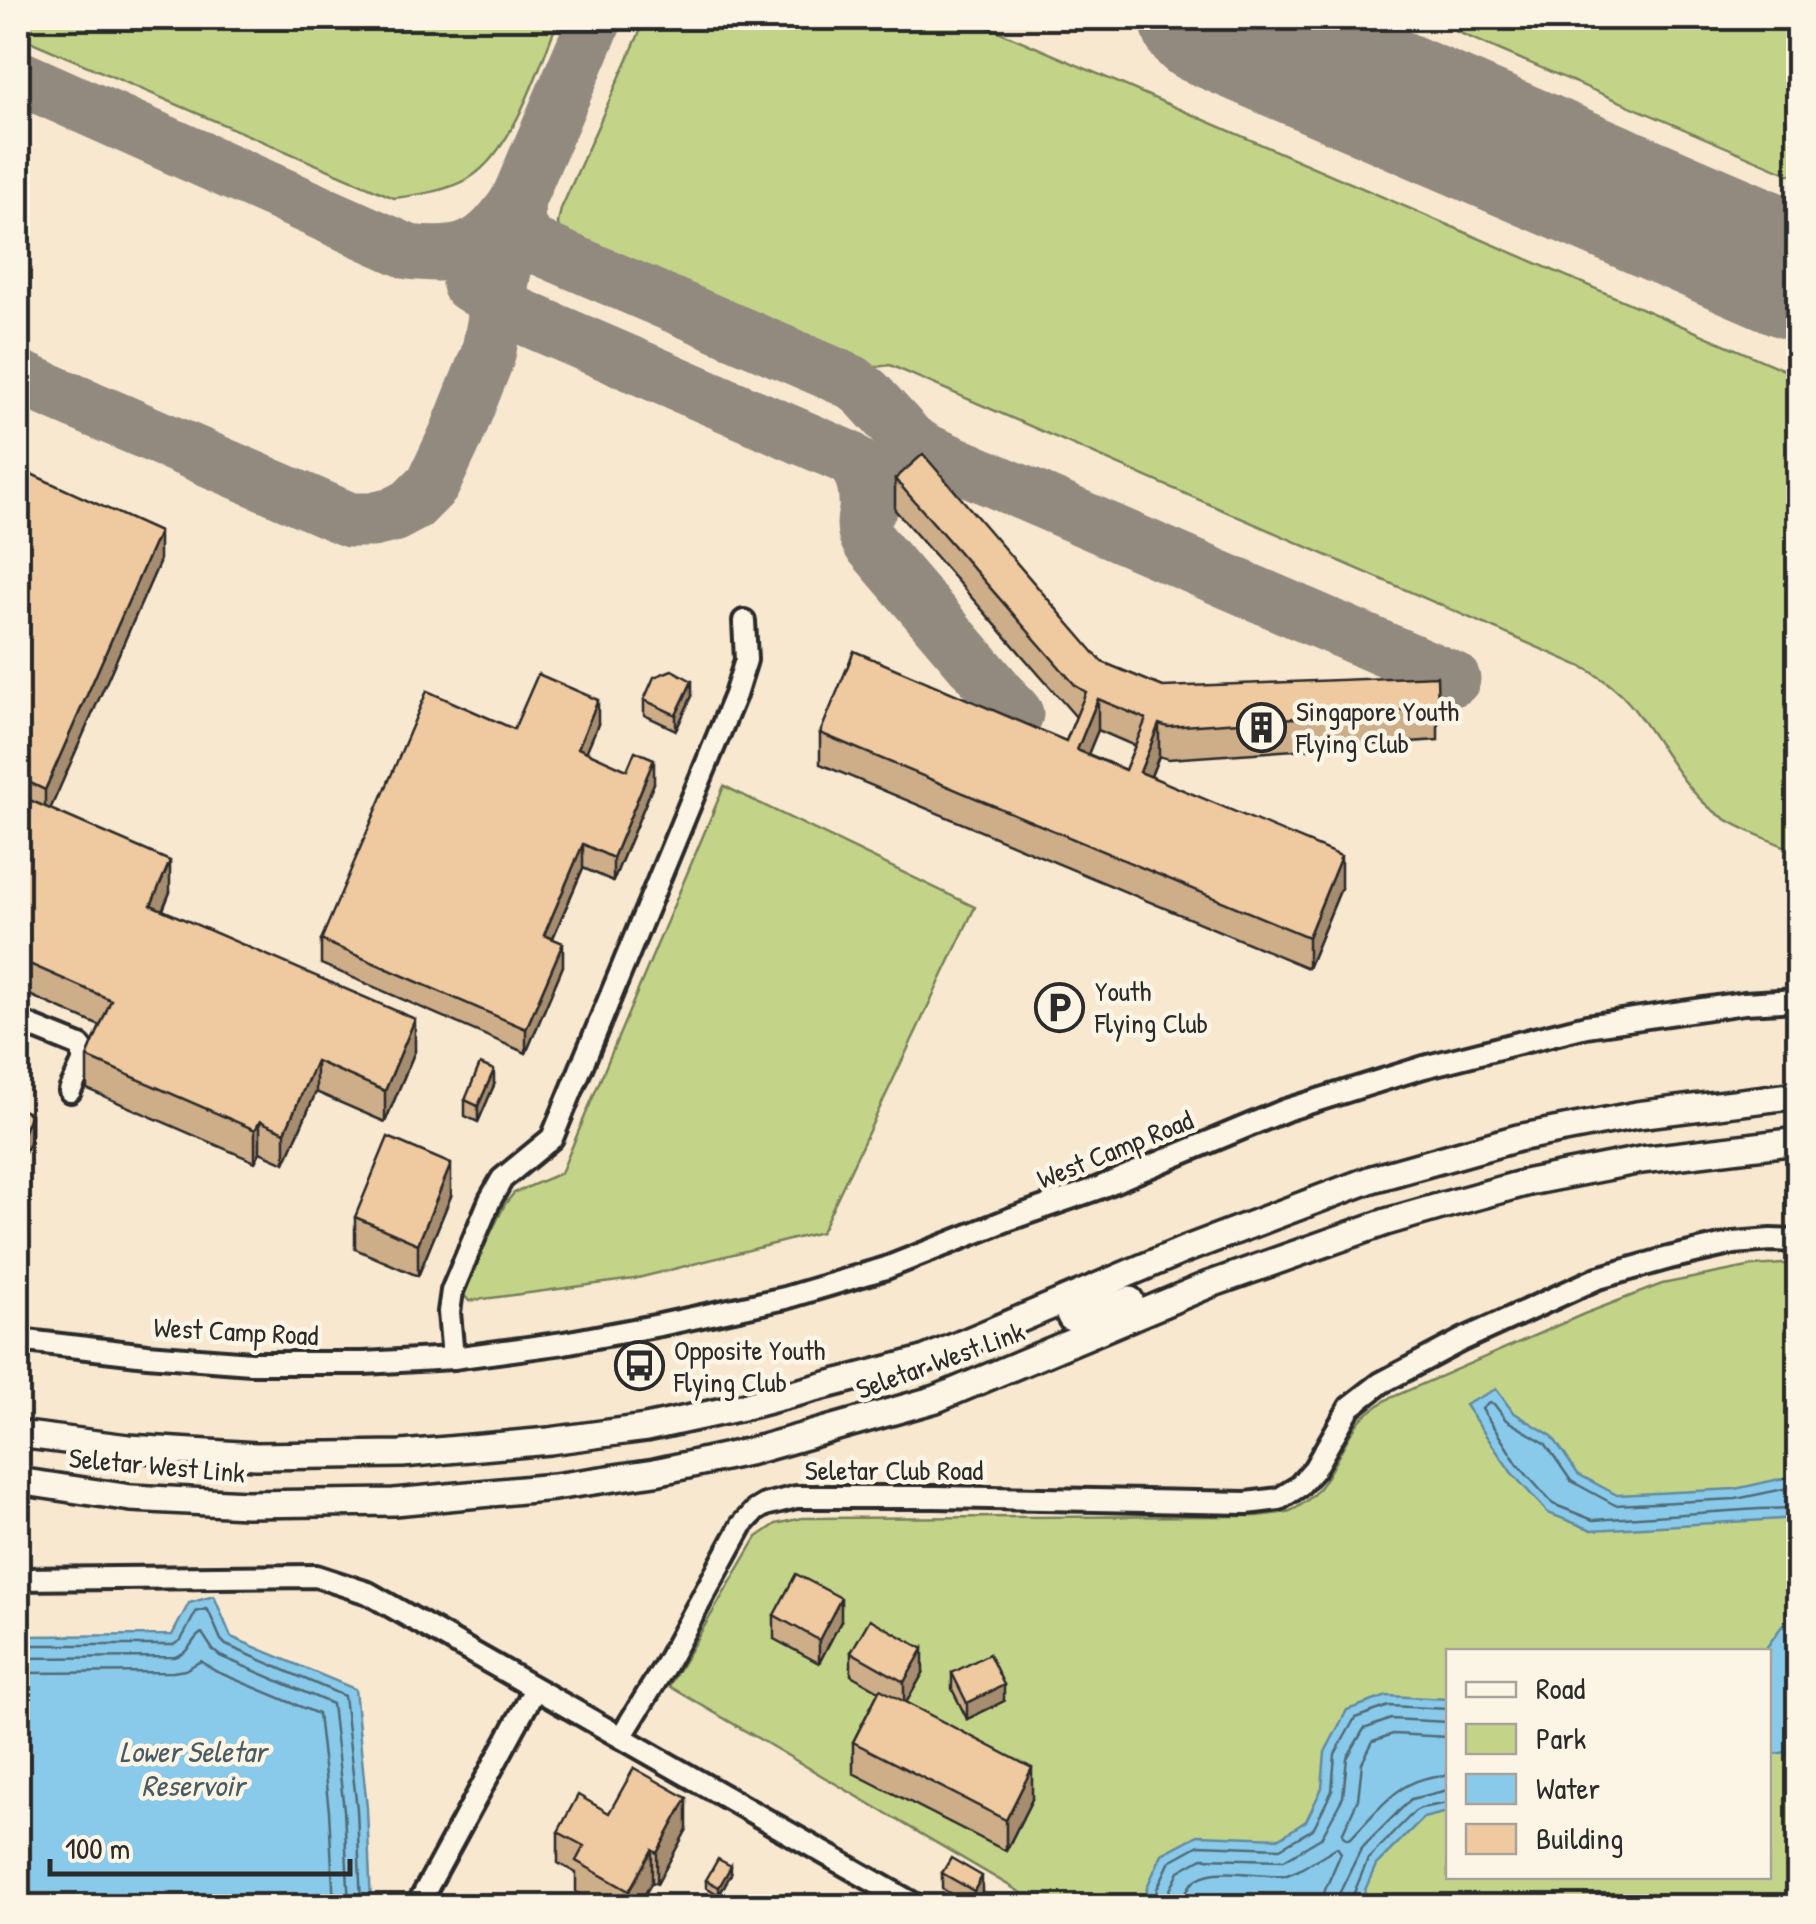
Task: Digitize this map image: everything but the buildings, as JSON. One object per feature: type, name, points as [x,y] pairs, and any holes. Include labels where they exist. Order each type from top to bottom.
[{"type":"main road","name":"Seletar West Link","points":[[18,1434],[128,1448],[256,1456],[402,1454],[646,1428],[923,1360],[1184,1250],[1372,1179],[1518,1138],[1637,1114],[1798,1094]]},
{"type":"main road","name":"Seletar West Link","points":[[18,1481],[131,1498],[246,1504],[394,1502],[554,1487],[655,1472],[752,1451],[936,1400],[1208,1286],[1386,1222],[1529,1182],[1641,1160],[1798,1141]]},
{"type":"main road","points":[[1063,1302],[1071,1318],[1078,1320],[1140,1296],[1208,1286]]},
{"type":"street","points":[[453,1358],[449,1312],[452,1291],[502,1179],[552,1138],[735,694],[746,660],[744,620]]},
{"type":"street","name":"West Camp Road","points":[[18,1340],[251,1363],[364,1363],[453,1358],[660,1325],[820,1289],[886,1268],[1096,1189],[1286,1110],[1424,1068],[1586,1026],[1744,1003],[1798,1000]]},
{"type":"street","points":[[18,1021],[83,1050],[83,1063],[70,1092]]},
{"type":"street","name":"Seletar Club Road","points":[[622,1737],[742,1526],[765,1505],[796,1497],[1247,1504],[1279,1499],[1298,1487],[1314,1468],[1350,1407],[1414,1364],[1598,1278],[1734,1243],[1798,1242]]},
{"type":"street","points":[[18,1579],[316,1576],[368,1593],[918,1906]]},
{"type":"street","points":[[417,1906],[535,1689]]},
{"type":"green space","points":[[18,18],[559,18],[522,109],[480,170],[437,191],[394,198],[18,36]]},
{"type":"green space","points":[[646,18],[968,18],[1798,376],[1798,852],[1713,811],[1683,779],[1624,698],[1587,669],[890,365],[860,369],[572,246],[560,235],[561,209]]},
{"type":"green space","points":[[1425,18],[1798,18],[1798,178]]},
{"type":"green space","points":[[724,786],[975,907],[821,1232],[634,1279],[469,1301],[464,1288],[505,1204],[514,1193],[561,1173]]},
{"type":"green space","points":[[1798,1263],[1798,1906],[1044,1906],[669,1686],[757,1537],[776,1524],[802,1518],[1258,1516],[1290,1511],[1314,1494],[1362,1418],[1388,1399],[1662,1284],[1753,1266]]},
{"type":"water","points":[[1496,1389],[1513,1412],[1552,1436],[1578,1474],[1617,1495],[1735,1489],[1798,1475],[1798,1518],[1592,1530],[1548,1513],[1511,1472],[1465,1405]]},
{"type":"water","points":[[1798,1595],[1798,1750],[1771,1755],[1771,1649],[1765,1649],[1792,1612]]},
{"type":"water","name":"Lower Seletar Reservoir","points":[[214,1596],[231,1637],[355,1689],[367,1808],[371,1906],[18,1906],[18,1630],[21,1636],[172,1635],[189,1603]]},
{"type":"water","points":[[1387,1696],[1446,1699],[1446,1812],[1423,1818],[1376,1865],[1358,1906],[1145,1906],[1147,1887],[1162,1854],[1198,1835],[1280,1838],[1306,1821],[1322,1788],[1325,1752],[1347,1710]]},
{"type":"taxiway","points":[[18,377],[350,520],[393,515],[412,505],[433,484],[488,355],[517,202],[596,18]]},
{"type":"taxiway","points":[[18,77],[409,252],[445,254],[472,247],[495,230],[517,202]]},
{"type":"taxiway","points":[[517,202],[518,228],[531,244],[852,382],[866,393],[896,426],[902,442],[901,454],[866,513],[868,539],[1016,714]]},
{"type":"taxiway","points":[[469,284],[516,314],[847,457],[861,475],[866,513]]},
{"type":"taxiway","points":[[896,426],[924,450],[1453,679]]},
{"type":"runway","points":[[1208,18],[1798,273]]},
{"type":"place","name":"Singapore Youth Flying Club","points":[[1261,727]]},
{"type":"place","name":"Youth Flying Club","points":[[1060,1007]]},
{"type":"place","name":"Opposite Youth Flying Club","points":[[639,1366]]}]
